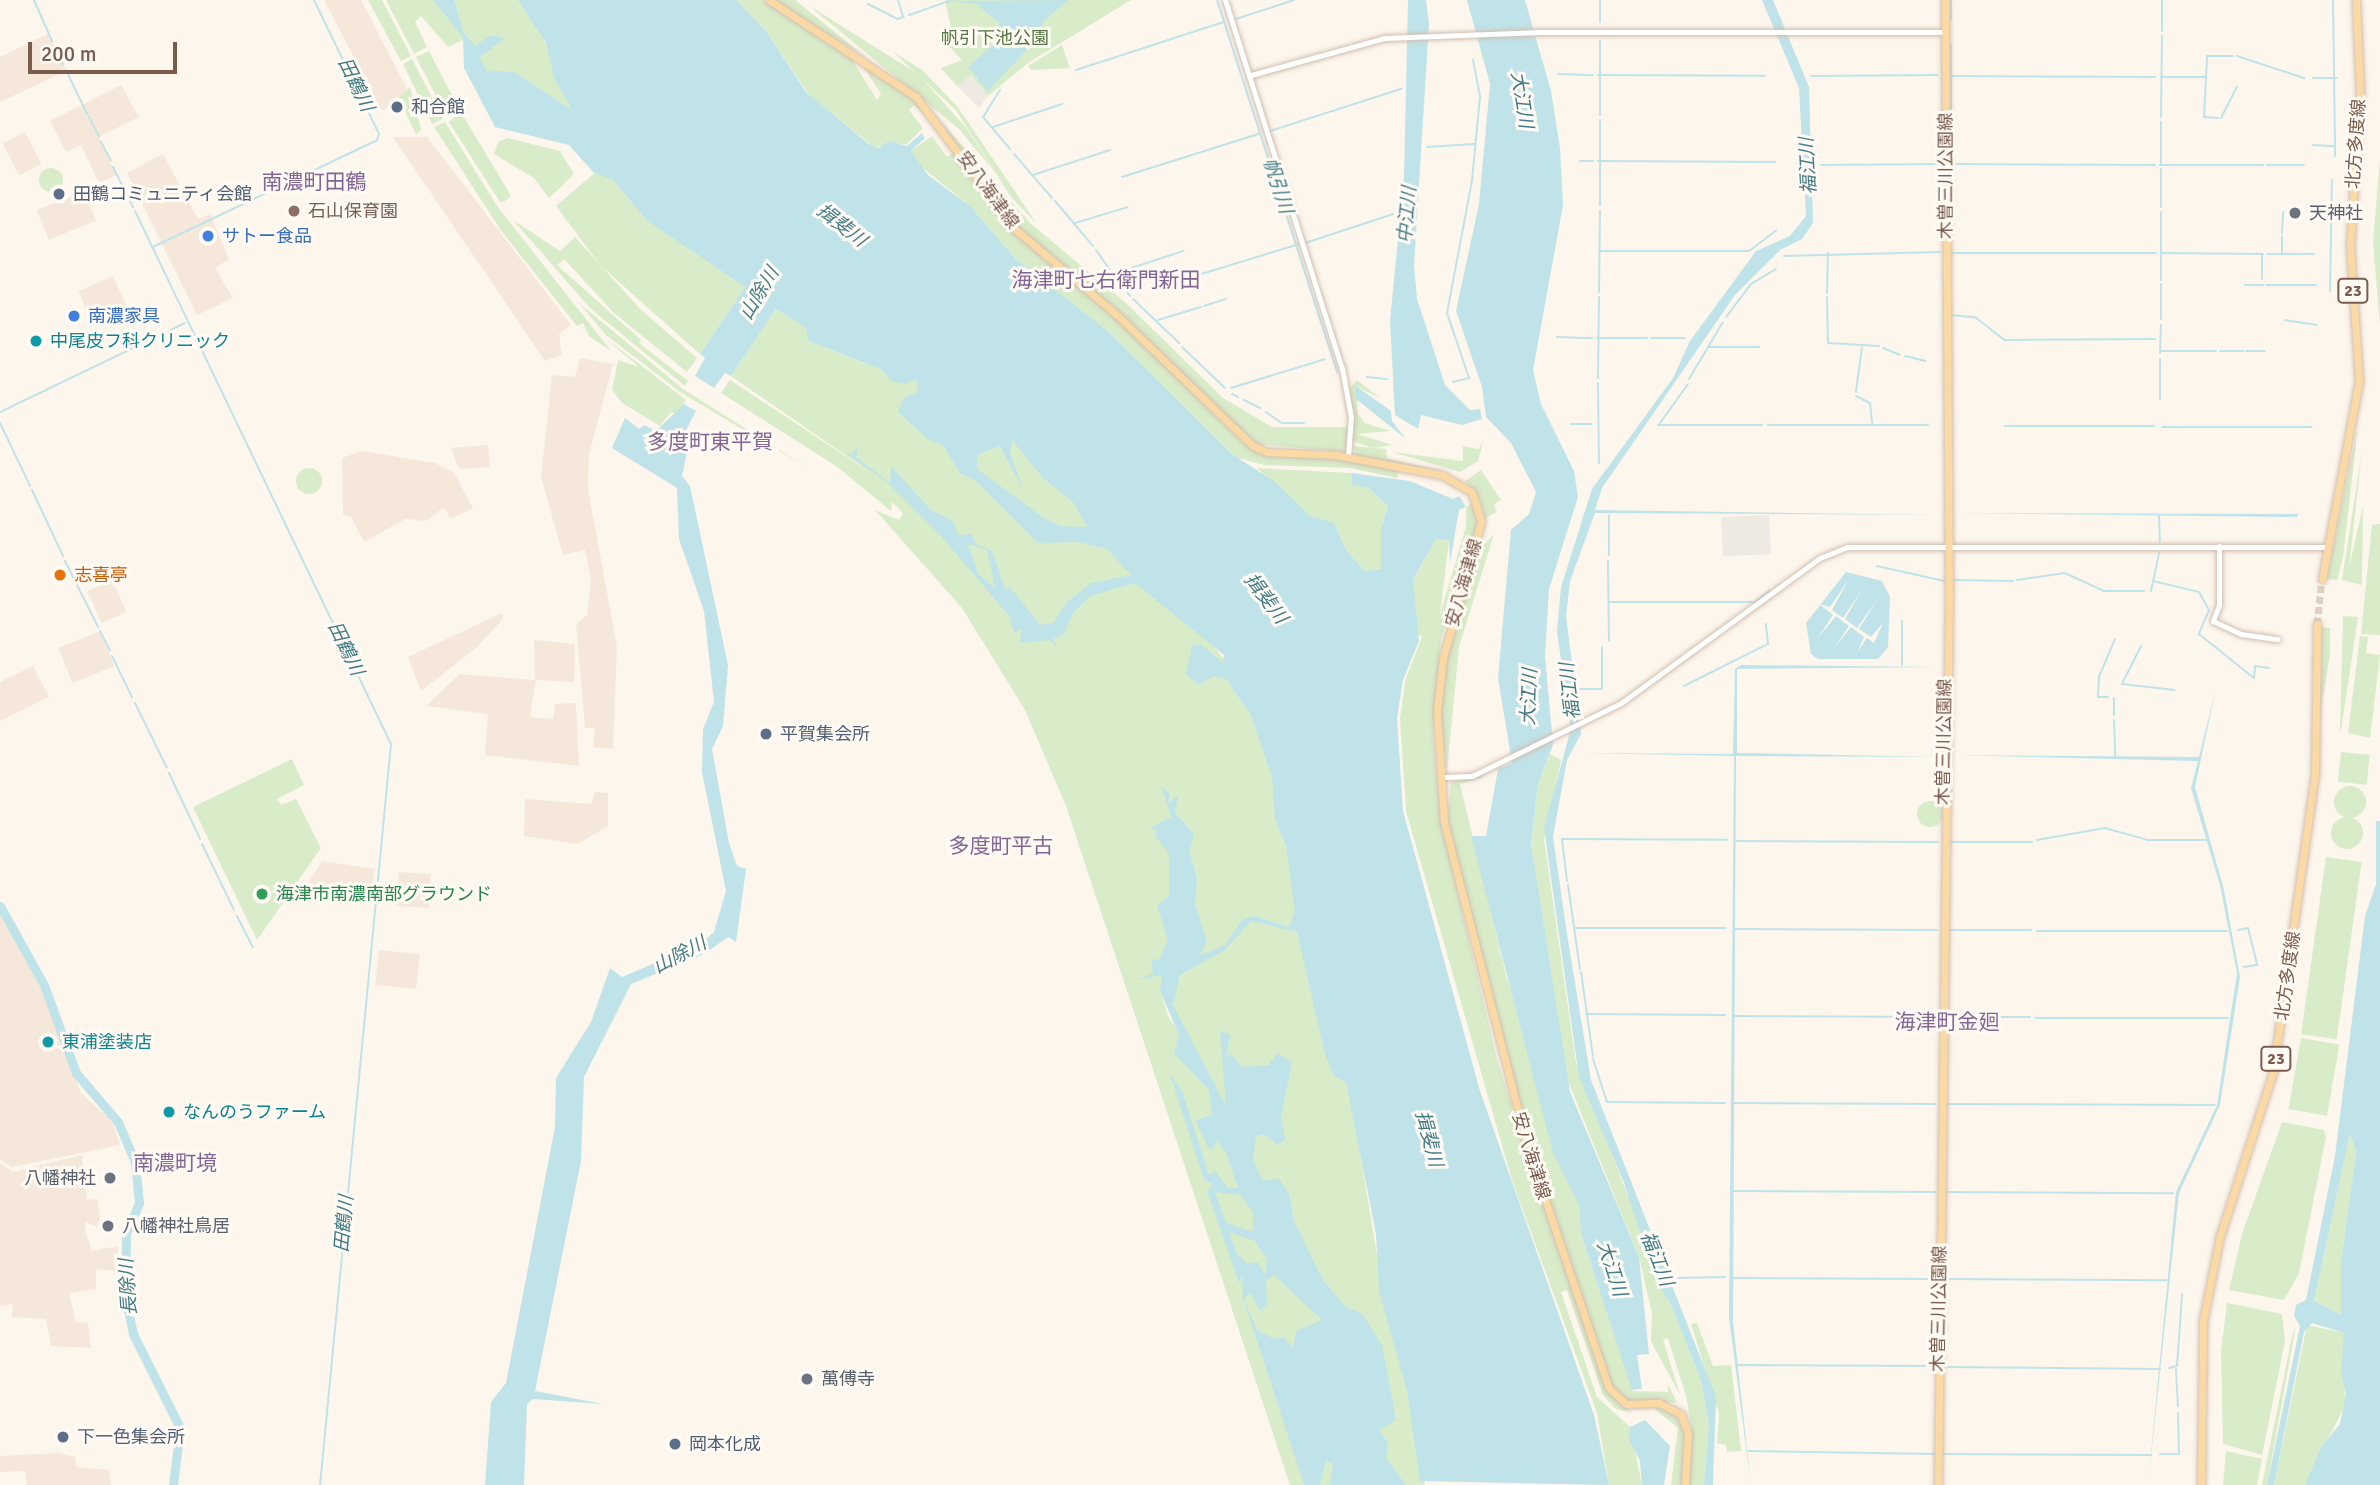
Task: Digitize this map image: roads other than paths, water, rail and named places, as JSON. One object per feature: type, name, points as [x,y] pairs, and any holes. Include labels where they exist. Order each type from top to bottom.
[{"type":"main road","name":"安八海津線","points":[[769,0],[916,97],[1016,230],[1118,316],[1247,441],[1267,452],[1348,457],[1456,479],[1478,504],[1479,529],[1439,686],[1436,768],[1444,821],[1529,1152],[1609,1388],[1626,1404],[1659,1403],[1681,1414],[1688,1434],[1685,1485]]},
{"type":"main road","name":"木曽三川公園線","points":[[1938,1485],[1949,600],[1945,546],[1945,0]]},
{"type":"main road","name":"北方多度線","points":[[2322,579],[2359,382],[2350,247],[2360,92],[2356,0]]},
{"type":"main road","name":"北方多度線","points":[[2201,1485],[2203,1321],[2220,1236],[2264,1110],[2278,1045],[2315,775],[2317,625]]},
{"type":"street","points":[[1225,0],[1342,368],[1350,417],[1348,457]]},
{"type":"street","points":[[1251,75],[1349,44],[1405,37],[1541,32],[1945,32]]},
{"type":"street","points":[[1445,777],[1472,776],[1584,724],[1645,688],[1826,554],[1860,545],[2326,547]]},
{"type":"street","points":[[2219,546],[2219,605],[2213,621],[2241,634],[2278,639]]},
{"type":"water","points":[[433,0],[454,0],[463,32],[475,46],[491,35],[505,38],[479,58],[487,71],[514,72],[572,110],[554,78],[546,43],[518,0],[736,0],[766,31],[806,92],[869,144],[879,148],[889,141],[907,146],[922,133],[925,138],[911,151],[928,175],[971,207],[1015,258],[1109,332],[1233,455],[1274,481],[1310,516],[1334,523],[1346,550],[1365,571],[1381,569],[1381,529],[1388,506],[1369,488],[1352,485],[1351,473],[1410,481],[1453,499],[1459,496],[1466,507],[1459,510],[1450,563],[1449,540],[1436,539],[1413,580],[1419,641],[1403,680],[1397,718],[1403,811],[1480,1091],[1594,1415],[1609,1485],[1420,1481],[1407,1391],[1379,1291],[1376,1234],[1346,1082],[1334,1076],[1325,1054],[1297,932],[1251,921],[1225,950],[1180,975],[1173,1005],[1226,1106],[1220,1031],[1230,1034],[1226,1058],[1231,1054],[1242,1067],[1268,1065],[1278,1053],[1292,1063],[1281,1116],[1285,1140],[1277,1145],[1264,1134],[1256,1136],[1253,1160],[1262,1180],[1279,1179],[1289,1194],[1294,1221],[1323,1280],[1345,1306],[1363,1315],[1382,1345],[1396,1420],[1379,1430],[1388,1443],[1386,1458],[1406,1485],[1330,1485],[1333,1464],[1326,1461],[1320,1485],[1304,1485],[1243,1298],[1242,1275],[1239,1283],[1207,1191],[1213,1184],[1204,1180],[1170,1074],[1182,1091],[1209,1175],[1215,1171],[1228,1188],[1238,1188],[1226,1153],[1217,1141],[1212,1150],[1208,1147],[1195,1120],[1212,1115],[1209,1090],[1174,1053],[1179,1035],[1160,991],[1162,975],[1138,980],[1153,973],[1151,959],[1159,960],[1168,940],[1157,905],[1169,896],[1169,854],[1155,836],[1157,830],[1149,829],[1171,817],[1162,787],[1169,793],[1169,803],[1178,796],[1175,813],[1194,834],[1189,851],[1197,878],[1195,904],[1207,942],[1199,956],[1225,945],[1242,920],[1254,916],[1289,927],[1295,912],[1286,846],[1275,819],[1272,778],[1251,715],[1226,679],[1214,676],[1198,685],[1186,674],[1192,646],[1201,644],[1223,663],[1224,655],[1135,583],[1090,596],[1073,613],[1064,634],[1053,639],[1058,648],[1050,640],[1020,643],[1021,629],[1014,633],[1009,616],[941,536],[888,483],[845,453],[851,455],[858,446],[856,457],[890,483],[891,466],[931,510],[953,521],[958,535],[971,534],[977,545],[992,551],[1006,591],[1009,586],[1040,625],[1053,623],[1068,601],[1092,583],[1131,575],[1107,549],[1078,542],[1038,543],[975,480],[960,473],[943,445],[929,440],[898,412],[904,398],[918,392],[916,379],[905,384],[891,381],[882,370],[808,341],[806,328],[776,309],[731,376],[725,373],[714,388],[695,376],[705,358],[700,354],[745,287],[647,221],[613,180],[594,173],[569,145],[495,127],[464,68],[463,37]],"holes":[[[1012,440],[1043,478],[1074,503],[1087,527],[1061,526],[1044,518],[977,469],[977,455],[1000,446],[1023,489],[1010,453]],[[968,544],[987,550],[995,588],[978,574]],[[1215,1192],[1240,1195],[1253,1212],[1253,1232],[1226,1223]],[[1229,1232],[1255,1241],[1267,1260],[1265,1275],[1258,1262],[1248,1264],[1237,1254]],[[1274,1275],[1322,1320],[1296,1331],[1293,1347],[1283,1337],[1274,1339],[1257,1330],[1244,1299],[1250,1293],[1260,1311],[1267,1304],[1266,1281]]]},
{"type":"water","points":[[1068,0],[1044,21],[1028,49],[988,91],[968,67],[1002,37],[999,23],[976,4],[948,1]]},
{"type":"water","name":"中江川","points":[[1408,0],[1426,0],[1429,23],[1414,266],[1417,299],[1445,385],[1470,410],[1480,409],[1482,419],[1462,425],[1421,415],[1418,429],[1395,415],[1390,321],[1404,177]]},
{"type":"water","name":"大江川","points":[[1467,0],[1525,0],[1551,91],[1560,148],[1563,205],[1533,370],[1541,404],[1574,471],[1578,497],[1549,589],[1545,655],[1553,745],[1538,784],[1531,844],[1570,1092],[1639,1257],[1649,1354],[1637,1355],[1642,1389],[1632,1390],[1581,1234],[1579,1205],[1553,1153],[1471,836],[1486,836],[1498,769],[1512,763],[1498,678],[1511,530],[1529,514],[1536,492],[1511,443],[1486,417],[1482,387],[1456,311],[1479,204],[1490,84]]},
{"type":"water","name":"福江川","points":[[1762,0],[1773,0],[1809,87],[1813,223],[1802,239],[1780,250],[1735,295],[1602,488],[1595,510],[1937,515],[1595,513],[1570,581],[1566,616],[1581,734],[1567,760],[1553,837],[1567,934],[1591,1080],[1716,1397],[1713,1485],[1704,1485],[1709,1424],[1701,1381],[1670,1302],[1656,1282],[1624,1183],[1579,1077],[1544,828],[1571,728],[1557,632],[1561,587],[1592,489],[1673,378],[1690,341],[1756,251],[1790,236],[1806,216],[1799,88]]},
{"type":"water","points":[[1356,386],[1391,411],[1392,421],[1406,439],[1355,398]]},
{"type":"water","name":"山除川","points":[[684,404],[696,411],[678,446],[687,452],[682,476],[690,486],[728,665],[723,726],[712,749],[729,843],[737,866],[746,869],[736,942],[728,937],[704,954],[631,984],[584,1077],[581,1161],[535,1391],[603,1404],[533,1399],[527,1404],[524,1485],[485,1485],[491,1402],[506,1383],[555,1127],[556,1078],[591,1022],[610,968],[622,977],[702,943],[714,932],[726,891],[702,772],[703,729],[714,702],[704,611],[679,539],[677,488],[612,448],[625,418],[639,429],[644,425],[656,431]]},
{"type":"water","points":[[1950,513],[2298,514],[2297,517]]},
{"type":"water","points":[[1846,572],[1882,581],[1890,597],[1888,647],[1878,659],[1818,659],[1811,654],[1806,623]]},
{"type":"water","points":[[1741,665],[1940,667],[1737,669],[1737,753],[1939,757],[1736,756],[1733,1322],[1751,1485],[1729,1318],[1734,756],[1580,753],[1733,754],[1735,669]]},
{"type":"water","points":[[2216,688],[2195,787],[2224,890],[2240,977],[2220,1105],[2179,1193],[2148,1485],[2176,1192],[2217,1105],[2237,973],[2220,885],[2191,788],[2198,761],[1948,755],[2199,757]]},
{"type":"water","points":[[2376,821],[2380,821],[2380,1485],[2305,1485],[2321,1447],[2340,1424],[2346,1394],[2341,1372],[2344,1333],[2312,1323],[2304,1332],[2274,1485],[2267,1485],[2300,1326],[2294,1316],[2296,1305],[2306,1300],[2335,1156],[2365,916],[2376,884]],"holes":[[[2350,1134],[2356,1152],[2341,1261],[2341,1315],[2314,1301]]]},
{"type":"water","points":[[1645,1420],[1670,1446],[1664,1485],[1642,1485],[1640,1461],[1629,1440],[1630,1427]]},
{"type":"waterway","points":[[34,0],[52,41]]},
{"type":"waterway","name":"田鶴川","points":[[153,247],[377,140],[379,134],[314,0]]},
{"type":"waterway","points":[[898,0],[903,16]]},
{"type":"waterway","points":[[909,15],[952,0]]},
{"type":"waterway","name":"帆引川","points":[[1217,0],[1337,372]]},
{"type":"waterway","points":[[1236,19],[1294,0]]},
{"type":"waterway","points":[[1600,0],[1600,22]]},
{"type":"waterway","points":[[1951,0],[1951,20]]},
{"type":"waterway","points":[[2162,0],[2162,31]]},
{"type":"waterway","points":[[2333,0],[2335,146]]},
{"type":"waterway","points":[[868,4],[897,19],[904,17]]},
{"type":"waterway","points":[[1076,70],[1224,22]]},
{"type":"waterway","points":[[2161,117],[2162,36]]},
{"type":"waterway","points":[[1600,41],[1600,115]]},
{"type":"waterway","points":[[1951,45],[1951,117]]},
{"type":"waterway","points":[[56,49],[63,64]]},
{"type":"waterway","points":[[2161,77],[2206,77],[2207,56],[2233,56]]},
{"type":"waterway","points":[[2237,56],[2304,78]]},
{"type":"waterway","points":[[1453,382],[1469,378],[1447,313],[1472,181],[1480,96],[1473,60]]},
{"type":"waterway","points":[[66,70],[87,114]]},
{"type":"waterway","points":[[1558,74],[1593,75]]},
{"type":"waterway","points":[[1598,75],[1765,76]]},
{"type":"waterway","points":[[1811,76],[1938,75]]},
{"type":"waterway","points":[[1951,76],[2155,77]]},
{"type":"waterway","points":[[2206,77],[2204,117],[2218,118]]},
{"type":"waterway","points":[[2313,78],[2337,78]]},
{"type":"waterway","points":[[2221,118],[2237,87]]},
{"type":"waterway","points":[[1270,131],[1401,89]]},
{"type":"waterway","points":[[1000,90],[983,117],[1010,149]]},
{"type":"waterway","points":[[993,127],[1062,104]]},
{"type":"waterway","points":[[89,117],[99,137]]},
{"type":"waterway","points":[[1600,120],[1600,205]]},
{"type":"waterway","points":[[1951,121],[1951,161]]},
{"type":"waterway","points":[[2161,122],[2161,163]]},
{"type":"waterway","points":[[1122,177],[1258,134]]},
{"type":"waterway","points":[[101,142],[111,161]]},
{"type":"waterway","points":[[1427,147],[1474,144]]},
{"type":"waterway","points":[[2313,145],[2335,146],[2335,156]]},
{"type":"waterway","points":[[1033,175],[1110,150]]},
{"type":"waterway","points":[[1014,154],[1052,198]]},
{"type":"waterway","points":[[1580,161],[1593,161]]},
{"type":"waterway","points":[[1598,161],[1775,162]]},
{"type":"waterway","name":"福江川","points":[[1821,165],[1941,164]]},
{"type":"waterway","points":[[1950,164],[2155,165]]},
{"type":"waterway","points":[[2160,165],[2263,165]]},
{"type":"waterway","points":[[2267,165],[2304,165]]},
{"type":"waterway","points":[[113,167],[133,207]]},
{"type":"waterway","points":[[2161,169],[2161,207]]},
{"type":"waterway","points":[[2330,291],[2332,180]]},
{"type":"waterway","points":[[1055,201],[1093,246]]},
{"type":"waterway","points":[[1075,223],[1128,207]]},
{"type":"waterway","name":"田鶴川","points":[[135,211],[391,744],[320,1485]]},
{"type":"waterway","points":[[1599,292],[1600,211]]},
{"type":"waterway","points":[[2161,212],[2161,280]]},
{"type":"waterway","points":[[2282,233],[2283,212]]},
{"type":"waterway","name":"中江川","points":[[1305,243],[1393,214]]},
{"type":"waterway","points":[[1600,251],[1749,251],[1776,231]]},
{"type":"waterway","points":[[2282,236],[2282,253]]},
{"type":"waterway","points":[[1195,276],[1299,244]]},
{"type":"waterway","points":[[1096,250],[1110,270]]},
{"type":"waterway","points":[[1113,274],[1183,251]]},
{"type":"waterway","points":[[1784,256],[1940,252]]},
{"type":"waterway","points":[[1827,293],[1828,253]]},
{"type":"waterway","points":[[1950,253],[2156,253]]},
{"type":"waterway","points":[[2161,253],[2263,254]]},
{"type":"waterway","points":[[2267,254],[2314,254]]},
{"type":"waterway","points":[[2262,255],[2262,279]]},
{"type":"waterway","points":[[1726,317],[1751,284],[1776,269]]},
{"type":"waterway","points":[[1112,272],[1130,296]]},
{"type":"waterway","points":[[2161,284],[2161,319]]},
{"type":"waterway","points":[[2245,285],[2263,285]]},
{"type":"waterway","points":[[2266,285],[2316,285]]},
{"type":"waterway","points":[[1598,378],[1599,297]]},
{"type":"waterway","points":[[1827,297],[1828,343],[1879,346]]},
{"type":"waterway","points":[[1133,299],[1179,343]]},
{"type":"waterway","points":[[1204,306],[1226,299]]},
{"type":"waterway","points":[[1158,320],[1201,307]]},
{"type":"waterway","points":[[1950,315],[1975,317],[2004,340],[2155,339]]},
{"type":"waterway","points":[[2285,320],[2317,325]]},
{"type":"waterway","points":[[1689,379],[1723,322]]},
{"type":"waterway","points":[[0,412],[185,323]]},
{"type":"waterway","points":[[2160,353],[2161,325]]},
{"type":"waterway","points":[[1557,337],[1592,338]]},
{"type":"waterway","points":[[1597,338],[1647,338]]},
{"type":"waterway","points":[[1651,338],[1685,338]]},
{"type":"waterway","points":[[1182,347],[1225,388]]},
{"type":"waterway","points":[[1708,347],[1759,347]]},
{"type":"waterway","points":[[1856,392],[1862,347]]},
{"type":"waterway","points":[[1883,348],[1900,355]]},
{"type":"waterway","points":[[2160,351],[2216,351]]},
{"type":"waterway","points":[[2220,351],[2243,351]]},
{"type":"waterway","points":[[2246,351],[2265,351]]},
{"type":"waterway","points":[[1905,356],[1925,361]]},
{"type":"waterway","points":[[1231,388],[1325,359]]},
{"type":"waterway","points":[[2160,359],[2160,399]]},
{"type":"waterway","points":[[1367,377],[1387,379]]},
{"type":"waterway","points":[[1598,383],[1599,463]]},
{"type":"waterway","points":[[1660,423],[1688,384]]},
{"type":"waterway","points":[[1232,394],[1238,397]]},
{"type":"waterway","points":[[1856,396],[1870,403],[1872,423]]},
{"type":"waterway","points":[[1244,400],[1260,408]]},
{"type":"waterway","points":[[1266,412],[1282,423],[1304,423]]},
{"type":"waterway","points":[[0,423],[30,486]]},
{"type":"waterway","points":[[1571,424],[1592,424]]},
{"type":"waterway","points":[[1658,425],[1762,425]]},
{"type":"waterway","points":[[1768,425],[1928,425]]},
{"type":"waterway","points":[[2005,426],[2154,426]]},
{"type":"waterway","points":[[2162,427],[2178,427]]},
{"type":"waterway","points":[[2180,427],[2311,427]]},
{"type":"waterway","points":[[32,490],[63,556]]},
{"type":"waterway","points":[[1609,515],[1609,555]]},
{"type":"waterway","points":[[2159,516],[2160,542]]},
{"type":"waterway","points":[[2151,591],[2159,552]]},
{"type":"waterway","points":[[65,561],[98,627]]},
{"type":"waterway","points":[[1608,561],[1609,641]]},
{"type":"waterway","points":[[1877,566],[1944,581]]},
{"type":"waterway","points":[[2017,580],[2065,573],[2104,591],[2144,591]]},
{"type":"waterway","points":[[1952,580],[2013,581]]},
{"type":"waterway","points":[[2153,581],[2199,592],[2209,610],[2199,634],[2254,678],[2255,666],[2269,668]]},
{"type":"waterway","points":[[1609,602],[1755,602],[1770,590]]},
{"type":"waterway","points":[[1902,621],[1902,665]]},
{"type":"waterway","points":[[1684,686],[1768,644],[1766,624]]},
{"type":"waterway","points":[[100,631],[110,651]]},
{"type":"waterway","points":[[2108,697],[2098,697],[2099,677],[2115,639]]},
{"type":"waterway","points":[[2141,646],[2122,684],[2175,690]]},
{"type":"waterway","name":"福江川","points":[[1580,689],[1602,689],[1602,647]]},
{"type":"waterway","points":[[112,656],[132,697]]},
{"type":"waterway","points":[[2114,698],[2114,715]]},
{"type":"waterway","points":[[135,703],[167,768]]},
{"type":"waterway","points":[[2114,720],[2115,756]]},
{"type":"waterway","points":[[169,773],[200,839]]},
{"type":"waterway","points":[[2037,840],[2105,828],[2148,840],[2207,840]]},
{"type":"waterway","points":[[1567,881],[1562,839],[1727,840]]},
{"type":"waterway","points":[[1736,841],[1938,842]]},
{"type":"waterway","points":[[1950,842],[2032,842]]},
{"type":"waterway","points":[[202,844],[234,910]]},
{"type":"waterway","points":[[1568,885],[1580,969]]},
{"type":"waterway","name":"長除川","points":[[0,906],[44,985],[76,1073],[118,1122],[135,1162],[139,1203],[126,1233],[125,1296],[133,1334],[180,1428],[173,1485]]},
{"type":"waterway","points":[[237,916],[253,947]]},
{"type":"waterway","points":[[1574,928],[1726,928]]},
{"type":"waterway","points":[[2238,930],[2248,928],[2257,965],[2244,967]]},
{"type":"waterway","points":[[1735,929],[1937,930]]},
{"type":"waterway","points":[[1949,930],[2031,930]]},
{"type":"waterway","points":[[2037,931],[2227,931]]},
{"type":"waterway","points":[[1581,972],[1593,1056]]},
{"type":"waterway","points":[[1586,1014],[1725,1015]]},
{"type":"waterway","points":[[1735,1016],[1936,1017]]},
{"type":"waterway","points":[[1946,1017],[2030,1017]]},
{"type":"waterway","points":[[2036,1018],[2228,1018]]},
{"type":"waterway","points":[[1593,1059],[1607,1102],[1725,1103]]},
{"type":"waterway","points":[[1734,1103],[1935,1104]]},
{"type":"waterway","points":[[1944,1104],[2215,1105]]},
{"type":"waterway","points":[[1733,1191],[1935,1192]]},
{"type":"waterway","points":[[1944,1192],[2173,1193]]},
{"type":"waterway","name":"福江川","points":[[1678,1278],[1725,1277]]},
{"type":"waterway","points":[[1733,1278],[1934,1279]]},
{"type":"waterway","points":[[1943,1279],[2166,1280]]},
{"type":"waterway","points":[[2169,1368],[2177,1366],[2182,1294]]},
{"type":"waterway","points":[[1738,1365],[1936,1366]]},
{"type":"waterway","points":[[1942,1367],[2160,1369]]},
{"type":"waterway","points":[[2176,1369],[2178,1406]]},
{"type":"waterway","points":[[2160,1454],[2179,1454],[2178,1413]]},
{"type":"waterway","points":[[1748,1451],[1935,1454]]},
{"type":"waterway","points":[[1942,1454],[2151,1455]]},
{"type":"tunnel","points":[[2317,624],[2322,579]]},
{"type":"place","name":"和合館","points":[[397,107]]},
{"type":"place","name":"田鶴コミュニティ会館","points":[[59,194]]},
{"type":"place","name":"石山保育園","points":[[294,211]]},
{"type":"place","name":"天神社","points":[[2295,213]]},
{"type":"place","name":"サトー食品","points":[[208,236]]},
{"type":"place","name":"南濃家具","points":[[74,316]]},
{"type":"place","name":"中尾皮フ科クリニック","points":[[36,341]]},
{"type":"place","name":"志喜亭","points":[[60,575]]},
{"type":"place","name":"平賀集会所","points":[[766,734]]},
{"type":"place","name":"海津市南濃南部グラウンド","points":[[262,894]]},
{"type":"place","name":"東浦塗装店","points":[[48,1042]]},
{"type":"place","name":"なんのうファーム","points":[[169,1112]]},
{"type":"place","name":"八幡神社","points":[[110,1178]]},
{"type":"place","name":"八幡神社鳥居","points":[[108,1226]]},
{"type":"place","name":"萬傅寺","points":[[807,1379]]},
{"type":"place","name":"下一色集会所","points":[[63,1437]]},
{"type":"place","name":"岡本化成","points":[[675,1444]]},
{"type":"district","name":"南濃町田鶴","points":[[314,182]]},
{"type":"district","name":"海津町七右衛門新田","points":[[1106,280]]},
{"type":"district","name":"多度町東平賀","points":[[710,442]]},
{"type":"district","name":"多度町平古","points":[[1001,846]]},
{"type":"district","name":"海津町金廻","points":[[1947,1022]]},
{"type":"district","name":"南濃町境","points":[[175,1163]]},
{"type":"park label","name":"帆引下池公園","points":[[995,38]]},
{"type":"water label","name":"揖斐川","points":[[841,226]]},
{"type":"water label","name":"揖斐川","points":[[1265,599]]},
{"type":"water label","name":"揖斐川","points":[[1428,1139]]}]
